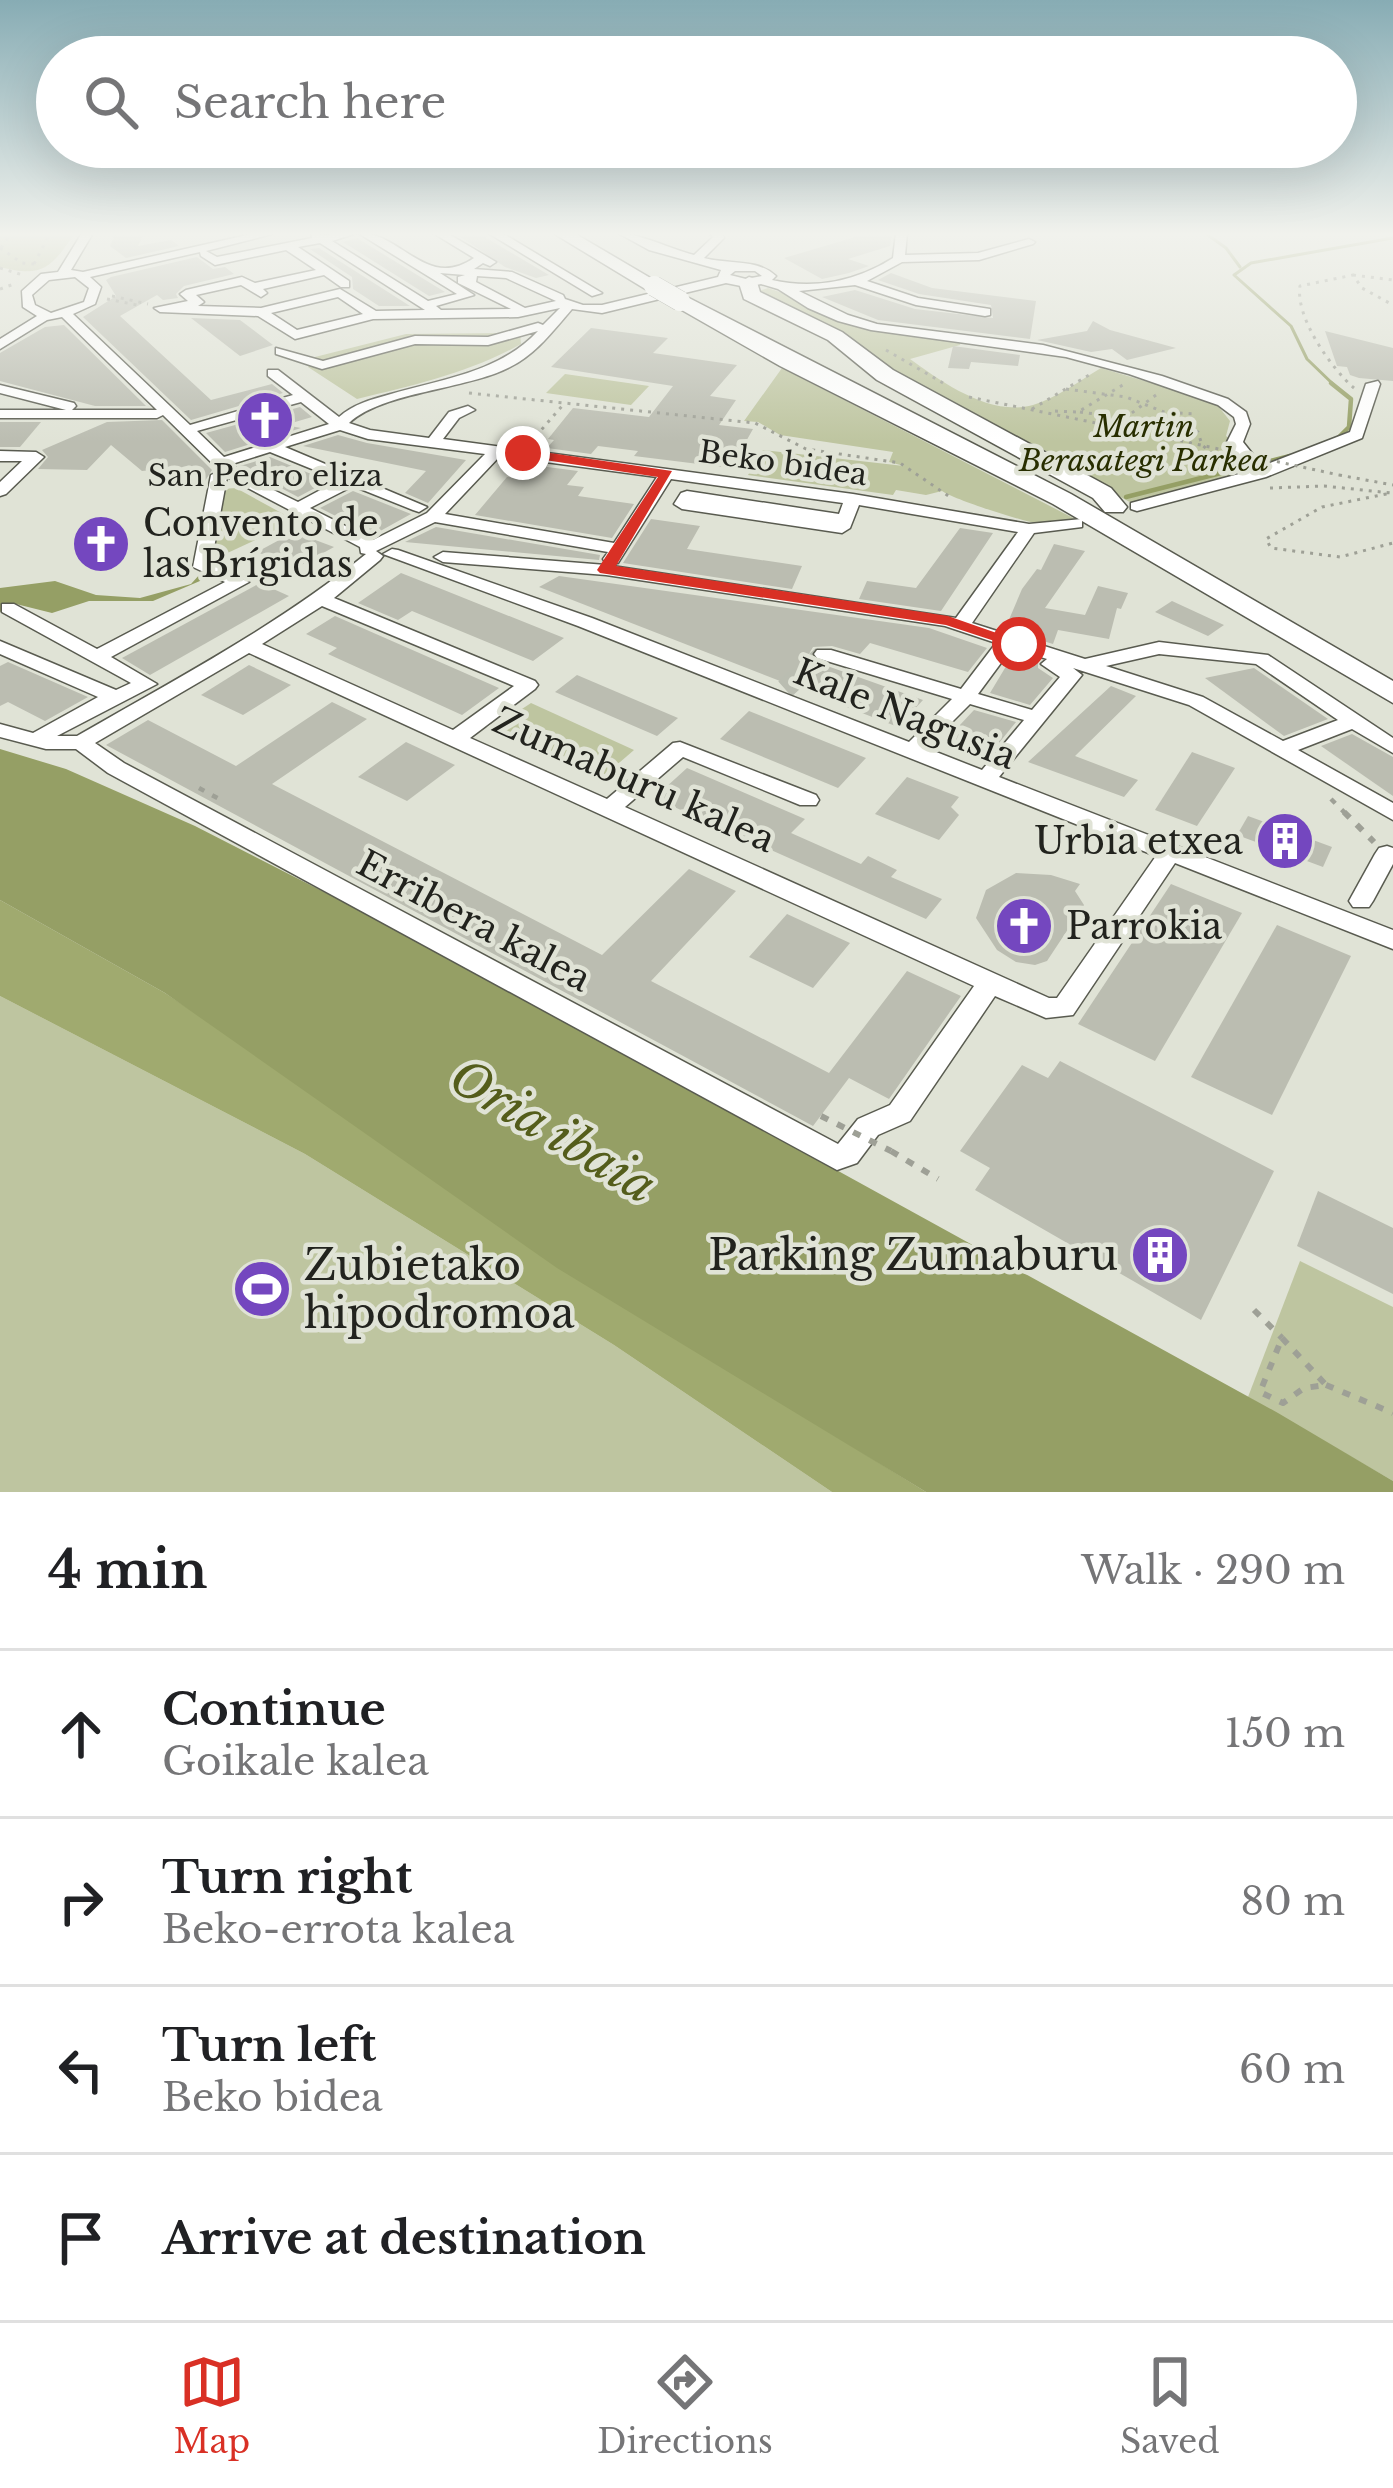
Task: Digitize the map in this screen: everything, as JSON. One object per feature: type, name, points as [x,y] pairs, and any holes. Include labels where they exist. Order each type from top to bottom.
[{"type":"highway","points":[[688,303],[788,361],[1062,499],[1393,694]]},
{"type":"highway","points":[[693,303],[1125,506]]},
{"type":"highway","points":[[765,303],[836,336],[885,375],[1082,481],[1393,668]]},
{"type":"street","points":[[28,303],[45,316]]},
{"type":"street","points":[[0,345],[45,316],[66,314],[85,303]]},
{"type":"street","points":[[186,305],[195,303]]},
{"type":"street","points":[[263,303],[295,335],[373,315],[519,311],[586,303]]},
{"type":"street","points":[[150,306],[285,303]]},
{"type":"street","points":[[354,303],[373,315]]},
{"type":"street","points":[[422,303],[441,315]]},
{"type":"street","points":[[426,305],[436,303]]},
{"type":"street","points":[[507,303],[542,318],[563,307]]},
{"type":"street","points":[[557,303],[563,307]]},
{"type":"street","points":[[559,303],[563,307]]},
{"type":"street","points":[[281,351],[322,365],[415,340],[488,341],[563,307],[586,303]]},
{"type":"street","points":[[814,303],[876,327],[1048,350],[1222,402],[1241,415],[1243,424],[1235,442],[1253,482]]},
{"type":"street","points":[[930,303],[985,312]]},
{"type":"street","points":[[100,655],[240,583],[202,567],[225,468],[340,425],[376,403],[513,361],[563,307]]},
{"type":"street","name":"Kale Nagusia","points":[[66,314],[236,478],[381,549],[585,622],[1393,940]]},
{"type":"street","points":[[311,362],[274,375],[340,425]]},
{"type":"street","points":[[0,389],[107,415]]},
{"type":"street","points":[[1125,506],[1253,482],[1357,435],[1371,391]]},
{"type":"street","points":[[196,427],[300,398]]},
{"type":"street","points":[[433,442],[454,416],[468,410]]},
{"type":"street","points":[[0,414],[157,414]]},
{"type":"street","name":"Beko bidea","points":[[340,425],[368,434],[854,499],[1029,529],[1076,523]]},
{"type":"street","points":[[271,447],[426,512],[618,549]]},
{"type":"street","points":[[0,730],[35,740],[80,742],[321,599],[498,450]]},
{"type":"street","points":[[0,490],[36,457],[1,456]]},
{"type":"street","points":[[605,570],[667,474]]},
{"type":"street","points":[[297,509],[352,480]]},
{"type":"street","points":[[844,520],[687,496],[682,504],[842,528],[854,499]]},
{"type":"street","points":[[959,627],[1029,529]]},
{"type":"street","points":[[442,556],[605,570],[930,618],[1072,675],[985,781]]},
{"type":"street","points":[[321,599],[528,685],[455,739]]},
{"type":"street","points":[[4,616],[100,655],[147,684],[35,740]]},
{"type":"street","name":"Zumaburu kalea","points":[[248,645],[1046,1008],[1064,1009],[1169,854]]},
{"type":"street","points":[[1004,645],[1085,664],[1196,701],[1393,813]]},
{"type":"street","points":[[911,752],[967,695],[1004,645]]},
{"type":"street","points":[[0,647],[116,697]]},
{"type":"street","points":[[1085,664],[1159,648],[1261,659],[1393,747]]},
{"type":"street","points":[[824,654],[1038,718]]},
{"type":"street","points":[[1280,749],[1353,721]]},
{"type":"street","name":"Erribera kalea","points":[[80,742],[116,768],[837,1158],[847,1154],[868,1127],[900,1113],[991,982]]},
{"type":"street","points":[[609,808],[680,748],[808,800]]},
{"type":"street","points":[[1361,901],[1390,855]]},
{"type":"path","points":[[133,303],[150,306]]},
{"type":"path","points":[[1300,303],[1330,369],[1371,391]]},
{"type":"path","points":[[884,349],[953,391]]},
{"type":"path","points":[[1035,409],[1105,365]]},
{"type":"path","points":[[1078,412],[1138,376]]},
{"type":"path","points":[[1125,418],[1171,386]]},
{"type":"path","points":[[440,387],[562,406],[755,423],[806,449],[900,464],[964,506],[968,516]]},
{"type":"path","points":[[1066,389],[1164,412],[1196,414]]},
{"type":"path","points":[[962,395],[1392,490]]},
{"type":"path","points":[[532,441],[562,406]]},
{"type":"path","points":[[1035,409],[1168,423],[1198,432],[1208,451],[1253,482],[1392,490]]},
{"type":"path","points":[[1168,423],[1180,412]]},
{"type":"path","points":[[1392,490],[1307,513],[1280,527],[1266,543],[1288,552],[1340,557],[1393,543]]},
{"type":"path","points":[[1317,785],[1390,855]]},
{"type":"path","points":[[200,788],[226,802]]},
{"type":"path","points":[[820,1116],[938,1179]]},
{"type":"path","points":[[1254,1310],[1325,1385],[1393,1413]]},
{"type":"path","points":[[1282,1338],[1260,1392],[1283,1403],[1304,1388],[1325,1385]]},
{"type":"green space","name":"Martin Berasategi Parkea","points":[[778,303],[811,303],[897,332],[961,340],[960,345],[910,359],[967,395],[1000,406],[1042,402],[1101,368],[1215,402],[1230,421],[1226,436],[1269,469],[1137,506],[879,365]]},
{"type":"green space","points":[[520,333],[521,344],[482,363],[357,399],[308,367],[315,357],[406,334]]},
{"type":"green space","points":[[782,368],[1081,522],[1043,525],[942,491],[926,495],[896,490],[893,495],[748,475],[763,450],[904,466],[889,462],[893,452],[780,435],[758,422],[744,421]]},
{"type":"green space","points":[[565,374],[649,386],[631,405],[546,393]]},
{"type":"green space","points":[[236,488],[296,521],[208,562],[222,489]]},
{"type":"green space","points":[[531,703],[634,750],[604,776],[495,727]]},
{"type":"green space","name":"Zubietako hipodromoa","points":[[0,996],[305,1154],[614,1345],[832,1492],[0,1492]]},
{"type":"green space","points":[[1300,1261],[1393,1307],[1393,1481],[1248,1397]]},
{"type":"shaded area","points":[[0,900],[165,993],[779,1401],[926,1492],[832,1492],[614,1345],[305,1154],[0,996]]},
{"type":"water","points":[[201,573],[214,575],[153,601],[89,601],[52,613],[16,604],[0,612],[0,588],[55,581],[96,595],[140,598],[191,584]]},
{"type":"water","name":"Oria ibaia","points":[[0,749],[66,769],[195,826],[424,943],[1278,1413],[1393,1481],[1393,1492],[926,1492],[557,1268],[165,993],[0,900]]},
{"type":"building","points":[[106,303],[144,303],[120,316],[211,400],[272,384],[283,393],[191,420],[83,317]]},
{"type":"building","points":[[374,303],[410,306],[379,306]]},
{"type":"building","points":[[836,303],[895,303],[993,318],[991,305],[975,303],[1036,303],[1030,339],[878,320]]},
{"type":"building","points":[[191,318],[240,320],[273,345],[240,356]]},
{"type":"building","points":[[1093,321],[1176,348],[1127,360],[1112,349],[1091,352],[1037,340],[1087,331]]},
{"type":"building","points":[[64,325],[146,406],[95,406],[0,381],[0,353],[45,327]]},
{"type":"building","points":[[591,328],[668,338],[653,353],[737,365],[710,396],[736,400],[719,425],[753,429],[731,468],[634,456],[638,451],[598,446],[591,454],[547,448],[554,440],[548,439],[573,408],[649,417],[673,386],[551,367]]},
{"type":"building","points":[[1325,331],[1393,348],[1393,381],[1359,378],[1350,375],[1347,367],[1337,366]]},
{"type":"building","points":[[953,346],[1020,355],[1018,366],[971,362],[969,369],[948,368]]},
{"type":"building","name":"San Pedro eliza","points":[[300,407],[312,417],[285,425],[301,428],[225,452],[206,433]]},
{"type":"building","points":[[162,420],[212,470],[205,481],[178,485],[172,468],[142,471],[111,445],[87,470],[38,469],[48,457],[42,450],[107,422]]},
{"type":"building","points":[[0,422],[41,422],[20,447],[0,447]]},
{"type":"building","points":[[338,435],[466,460],[428,503],[405,493],[426,471],[303,446]]},
{"type":"building","points":[[270,457],[328,481],[298,497],[240,466]]},
{"type":"building","points":[[532,465],[578,471],[567,485],[584,487],[578,496],[634,504],[612,538],[475,515],[507,477],[520,478]]},
{"type":"building","points":[[353,491],[411,514],[373,535],[320,508]]},
{"type":"building","points":[[651,519],[700,526],[687,549],[802,566],[792,589],[623,563]]},
{"type":"building","points":[[436,527],[600,555],[599,560],[405,542]]},
{"type":"building","points":[[960,528],[993,533],[941,611],[859,599],[867,581],[916,588]]},
{"type":"building","points":[[294,532],[334,547],[296,568],[257,552]]},
{"type":"building","points":[[1054,544],[1085,551],[1045,608],[1085,615],[1098,586],[1128,593],[1121,609],[1117,608],[1109,639],[1058,630],[1053,644],[1005,629],[1022,589],[1041,570]]},
{"type":"building","points":[[401,573],[564,638],[533,661],[412,611],[398,620],[358,603]]},
{"type":"building","points":[[559,576],[929,628],[987,648],[968,672],[870,643],[860,654],[832,646],[813,647],[809,654],[816,662],[923,700],[898,727],[539,587]]},
{"type":"building","points":[[260,583],[289,596],[150,675],[122,658]]},
{"type":"building","points":[[1172,601],[1224,625],[1208,636],[1155,612]]},
{"type":"building","points":[[335,616],[499,688],[462,715],[328,654],[337,648],[306,634]]},
{"type":"building","points":[[1014,653],[1038,661],[1038,668],[1053,678],[1030,705],[990,693]]},
{"type":"building","points":[[8,662],[88,697],[45,721],[8,702],[0,706],[0,666]]},
{"type":"building","points":[[249,665],[291,685],[243,715],[201,695]]},
{"type":"building","points":[[1254,668],[1328,719],[1284,736],[1205,678]]},
{"type":"building","points":[[577,675],[678,718],[657,736],[555,692]]},
{"type":"building","points":[[1111,686],[1136,696],[1075,756],[1138,780],[1124,797],[1028,762]]},
{"type":"building","points":[[332,702],[367,719],[272,784],[602,955],[689,869],[736,891],[651,981],[829,1073],[907,971],[961,996],[889,1099],[849,1078],[813,1126],[106,745],[148,720],[236,766]]},
{"type":"building","points":[[974,710],[1016,722],[986,759],[944,742]]},
{"type":"building","points":[[749,711],[866,758],[838,788],[720,739]]},
{"type":"building","points":[[1352,734],[1393,757],[1393,796],[1321,746]]},
{"type":"building","points":[[406,742],[455,765],[407,801],[358,777]]},
{"type":"building","points":[[1192,752],[1235,768],[1197,826],[1155,810]]},
{"type":"building","points":[[687,768],[805,819],[791,833],[861,864],[868,856],[897,870],[891,877],[942,899],[926,919],[654,798]]},
{"type":"building","points":[[907,777],[959,797],[951,807],[959,815],[939,840],[875,814]]},
{"type":"building","name":"Urbia etxea","points":[[1248,816],[1332,847],[1323,867],[1237,835]]},
{"type":"building","name":"Parrokia","points":[[1016,873],[1051,875],[1080,884],[1075,891],[1084,905],[1047,961],[1035,965],[1016,962],[997,950],[976,918],[986,890]]},
{"type":"building","points":[[1171,884],[1242,913],[1155,1061],[1078,1024]]},
{"type":"building","points":[[787,914],[850,943],[813,988],[749,957]]},
{"type":"building","points":[[1277,925],[1351,956],[1272,1115],[1191,1077]]},
{"type":"building","name":"Parking Zumaburu","points":[[1060,1061],[1274,1171],[1201,1320],[975,1190],[990,1168],[960,1151],[1022,1065],[1048,1078]]},
{"type":"building","points":[[1318,1191],[1393,1228],[1393,1294],[1297,1246]]},
{"type":"waterway","points":[[1265,303],[1291,326],[1307,359],[1335,386]]},
{"type":"waterway","points":[[1331,383],[1351,399],[1349,427],[1336,440]]},
{"type":"waterway","points":[[1258,464],[1290,456]]},
{"type":"waterway","points":[[1126,497],[1229,471]]},
{"type":"tunnel","points":[[785,689],[824,654]]},
{"type":"place","name":"San Pedro eliza","points":[[265,420]]},
{"type":"place","name":"Convento de las Brígidas","points":[[101,544]]},
{"type":"place","name":"Urbia etxea","points":[[1285,841]]},
{"type":"place","name":"Parrokia","points":[[1024,926]]},
{"type":"place","name":"Parking Zumaburu","points":[[1160,1255]]},
{"type":"place","name":"Zubietako hipodromoa","points":[[262,1289]]},
{"type":"route","points":[[523,453],[667,474],[605,570],[948,621],[1019,644]]}]
